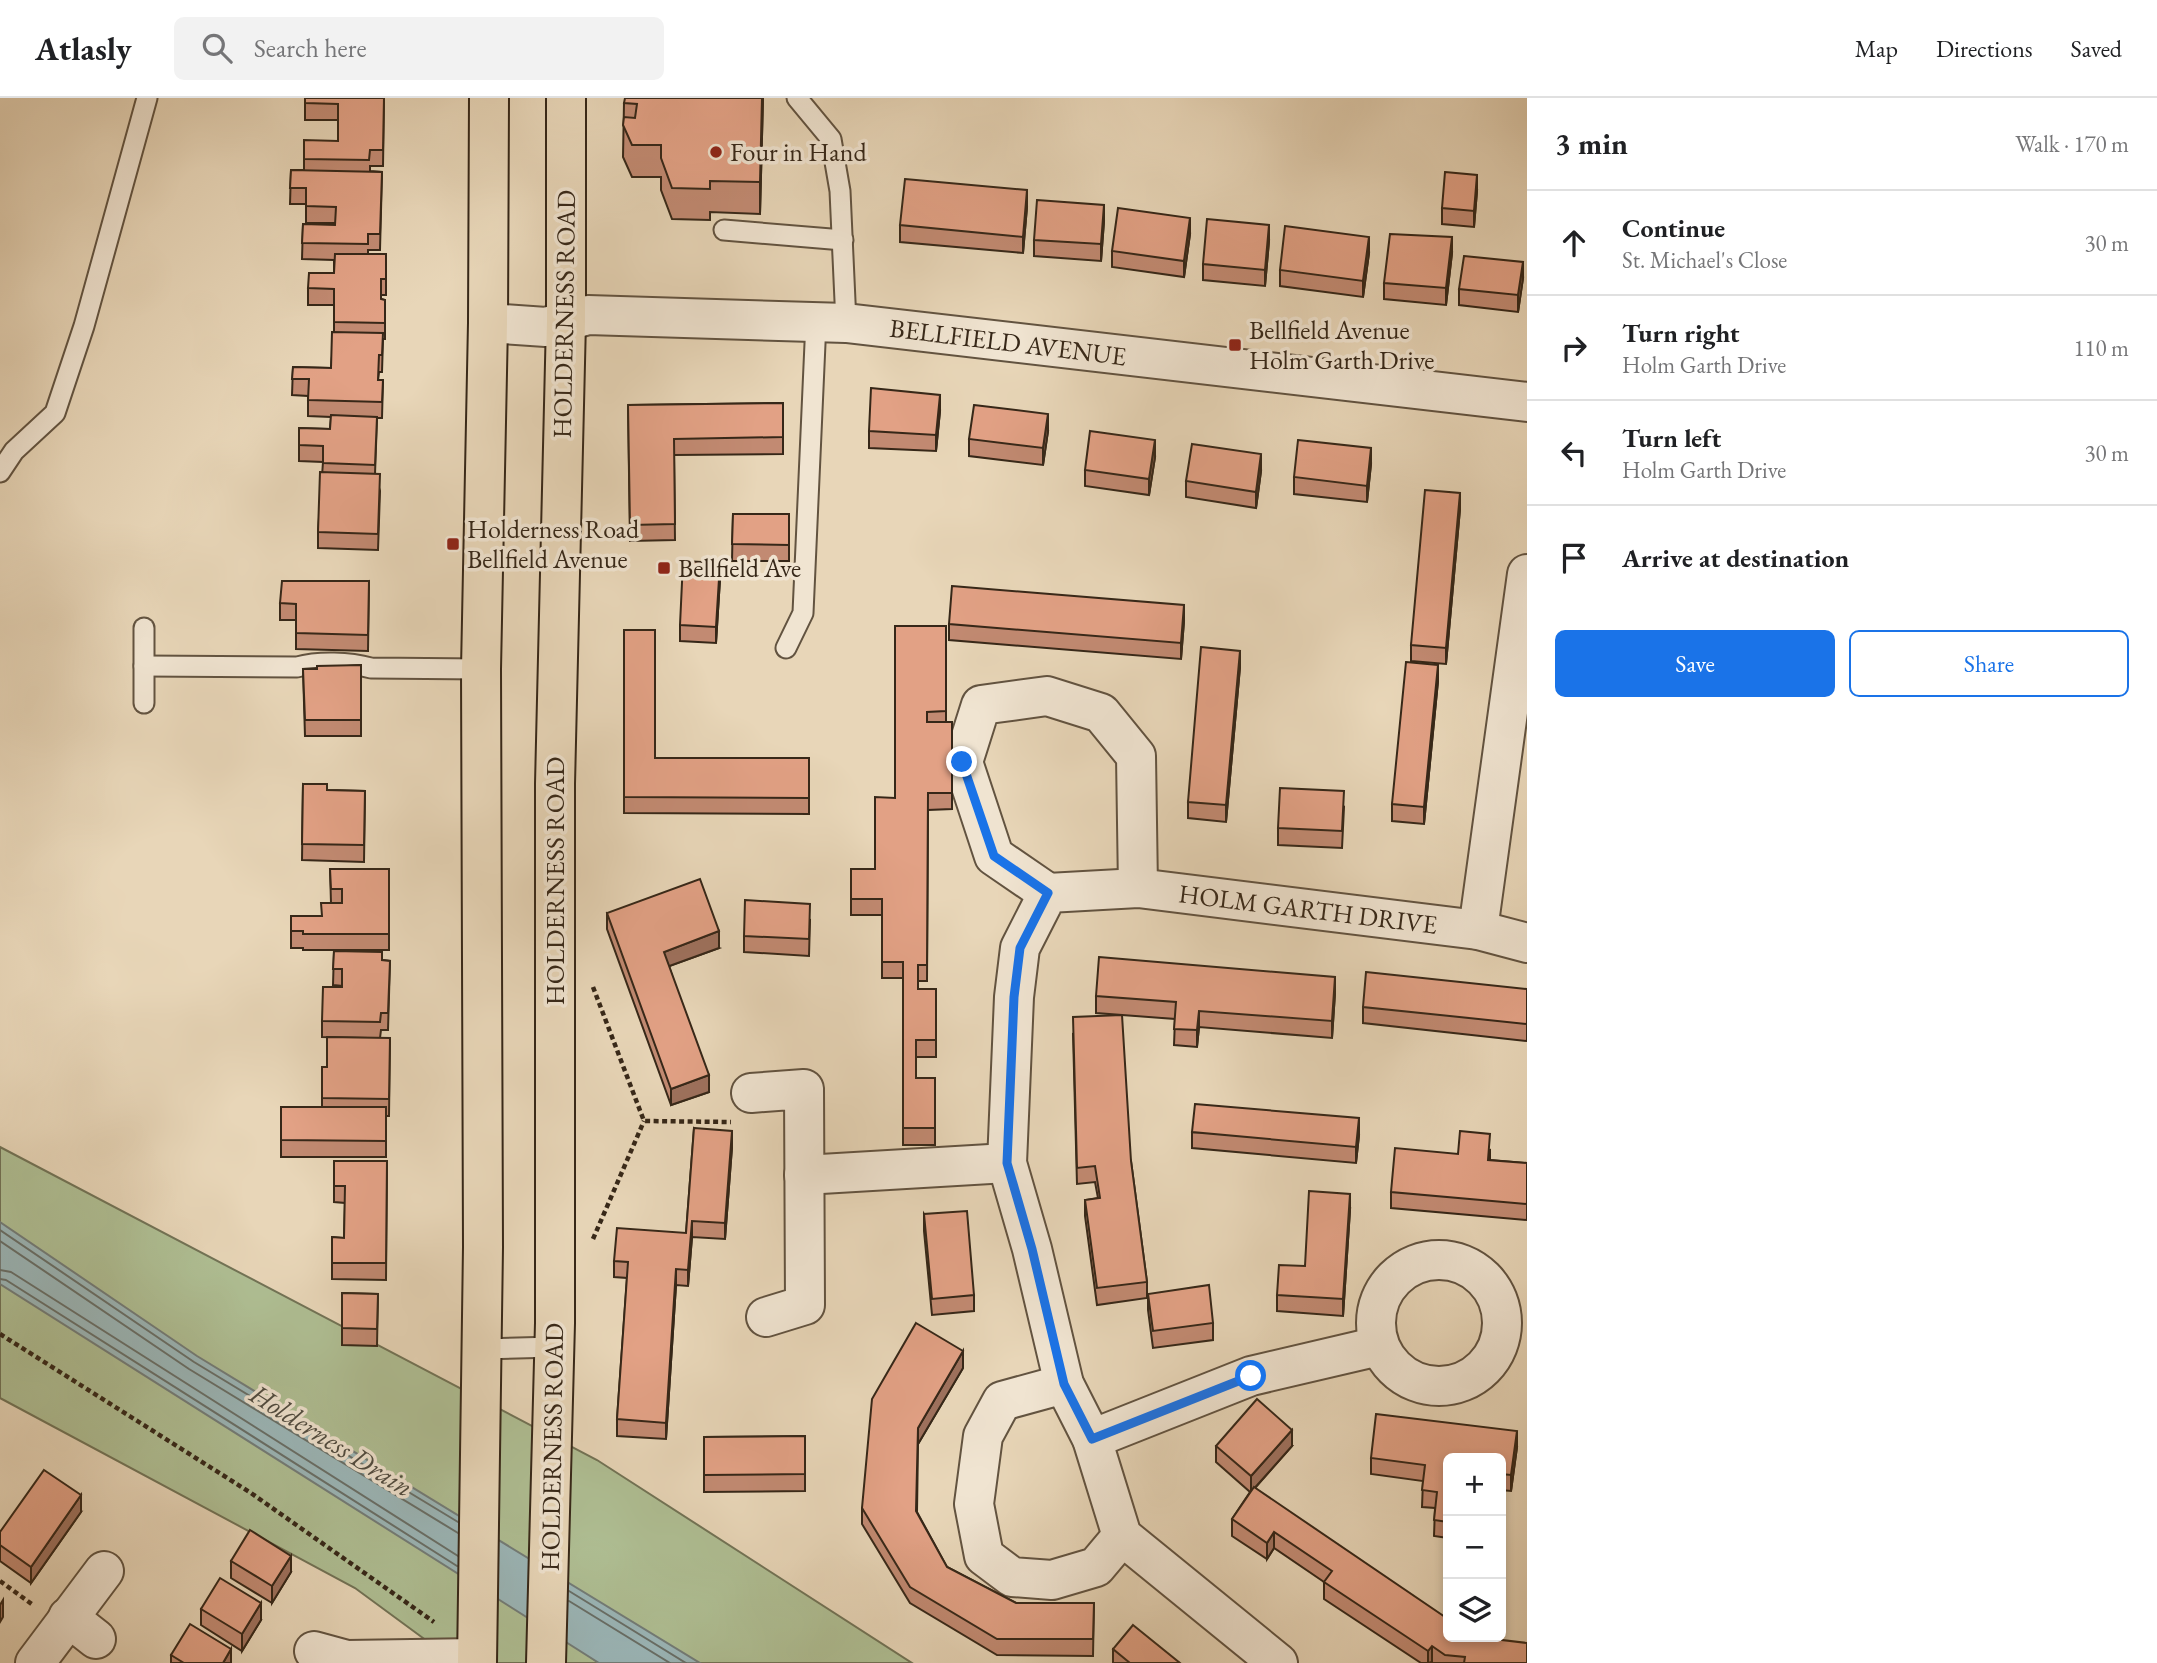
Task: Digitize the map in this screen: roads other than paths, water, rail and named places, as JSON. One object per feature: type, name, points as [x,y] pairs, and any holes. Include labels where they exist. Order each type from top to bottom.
[{"type":"highway","points":[[477,1646],[482,1349],[481,669],[488,323],[489,98]]},
{"type":"highway","name":"HOLDERNESS ROAD","points":[[547,1663],[555,1347],[554,809],[566,321],[566,98]]},
{"type":"street","name":"BELLFIELD AVENUE","points":[[488,323],[546,327],[588,315],[831,322],[1527,402]]},
{"type":"street","points":[[1478,930],[1527,574]]},
{"type":"street","points":[[1138,888],[1136,757],[1101,713],[1047,696],[981,705],[962,762],[994,856],[1048,893],[1020,948],[1014,997],[1007,1163],[1032,1249],[1064,1384],[1092,1439],[1122,1536],[1278,1663]]},
{"type":"street","name":"HOLM GARTH DRIVE","points":[[1048,893],[1138,888],[1478,930],[1527,943]]},
{"type":"street","points":[[751,1093],[804,1088],[805,1305],[766,1317]]},
{"type":"street","points":[[804,1175],[1007,1163]]},
{"type":"street","points":[[1092,1439],[1251,1376],[1379,1346]]},
{"type":"street","points":[[1064,1384],[1002,1401],[983,1436],[974,1504],[984,1556],[1012,1577],[1052,1580],[1096,1567],[1122,1536]]},
{"type":"street","points":[[35,1663],[75,1627],[104,1571]]},
{"type":"street","points":[[314,1651],[347,1660],[477,1646]]},
{"type":"lane","points":[[0,472],[14,451],[55,413],[84,326],[147,98]]},
{"type":"lane","points":[[786,648],[803,613],[831,322],[843,240],[840,191],[831,139],[797,98]]},
{"type":"lane","points":[[724,230],[843,240]]},
{"type":"lane","points":[[144,628],[144,704]]},
{"type":"lane","points":[[144,666],[297,667],[309,664],[360,665],[371,668],[481,669]]},
{"type":"lane","points":[[482,1349],[555,1347]]},
{"type":"water","name":"Holderness Drain","points":[[0,1222],[197,1356],[700,1663],[599,1663],[0,1284]]},
{"type":"place","name":"Four in Hand","points":[[716,152]]},
{"type":"place","name":"Bellfield Avenue Holm Garth Drive","points":[[1235,345]]},
{"type":"place","name":"Holderness Road Bellfield Avenue","points":[[453,544]]},
{"type":"place","name":"Bellfield Ave","points":[[664,568]]}]
